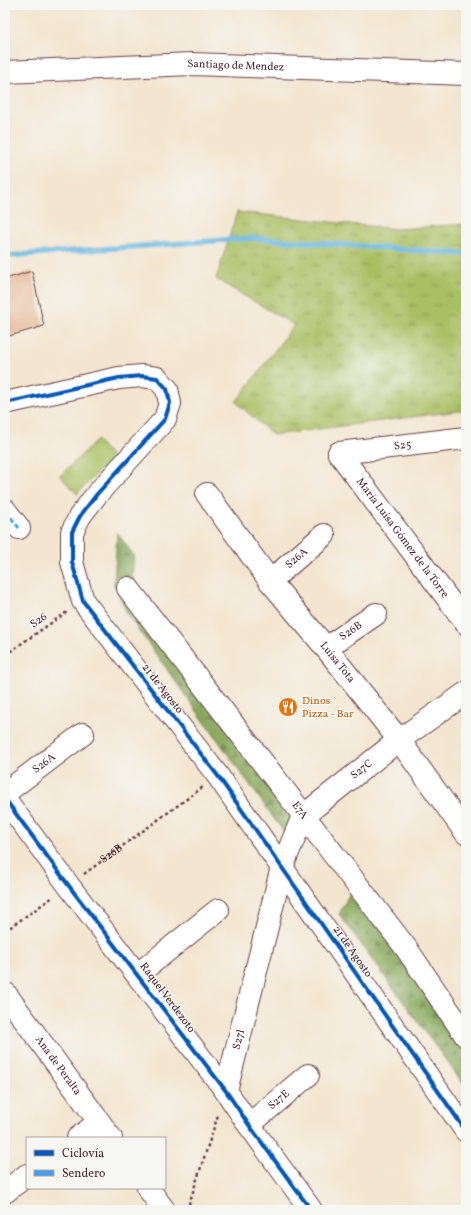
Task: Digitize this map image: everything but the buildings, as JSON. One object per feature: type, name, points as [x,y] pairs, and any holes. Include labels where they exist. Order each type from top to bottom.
[{"type":"street","name":"Santiago de Mendez","points":[[5,72],[192,64],[466,74]]},
{"type":"street","name":"21 de Agosto","points":[[5,403],[118,378],[142,376],[156,378],[167,389],[170,403],[165,419],[97,494],[80,516],[72,532],[72,562],[83,601],[218,776],[466,1132]]},
{"type":"street","name":"S25","points":[[339,453],[466,438]]},
{"type":"street","name":"María Luisa Gómez de la Torre","points":[[339,453],[466,623]]},
{"type":"street","name":"Luisa Tota","points":[[207,494],[270,581],[326,648],[398,740],[465,830]]},
{"type":"street","points":[[5,510],[19,528]]},
{"type":"street","name":"S26A","points":[[270,581],[324,535]]},
{"type":"street","name":"E7A","points":[[128,588],[406,948],[466,1036]]},
{"type":"street","name":"S26B","points":[[326,648],[376,614]]},
{"type":"street","name":"S27C","points":[[282,867],[303,816],[398,740],[466,693]]},
{"type":"street","name":"S26A","points":[[5,794],[83,734]]},
{"type":"street","name":"Raquel Verdezoto","points":[[5,799],[69,886],[138,974],[226,1091],[249,1125],[312,1210]]},
{"type":"street","name":"S27l","points":[[226,1091],[282,867]]},
{"type":"street","points":[[138,974],[218,910]]},
{"type":"street","name":"Ana de Peralta","points":[[5,993],[105,1130]]},
{"type":"street","name":"S27E","points":[[249,1125],[308,1075]]},
{"type":"street","points":[[81,1137],[105,1130]]},
{"type":"street","points":[[5,1192],[26,1176]]},
{"type":"street","points":[[149,1189],[164,1210]]},
{"type":"path","points":[[188,1210],[226,1091]]},
{"type":"green space","points":[[237,212],[397,229],[466,224],[466,410],[273,435],[236,402],[294,325],[216,279]]},
{"type":"green space","points":[[97,440],[113,458],[77,494],[60,476]]},
{"type":"green space","points":[[117,532],[134,556],[132,577],[300,809],[293,845],[127,614],[114,584]]},
{"type":"green space","points":[[356,881],[466,1040],[466,1088],[339,914]]},
{"type":"waterway","points":[[5,256],[253,238],[466,254]]},
{"type":"marked path","points":[[5,510],[19,528]]},
{"type":"cycle path","points":[[5,403],[119,378],[142,376],[157,378],[167,389],[170,403],[165,419],[97,494],[80,516],[72,532],[72,562],[83,601],[218,776],[466,1131]]},
{"type":"cycle path","points":[[5,799],[69,886],[226,1091],[311,1210]]},
{"type":"place","name":"Dinos Pizza - Bar","points":[[288,707]]}]
